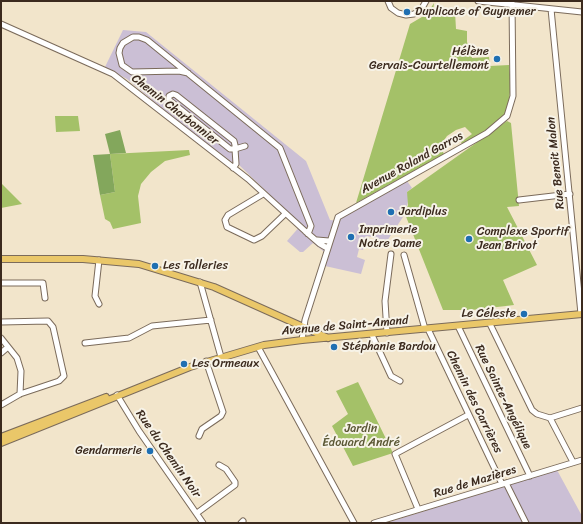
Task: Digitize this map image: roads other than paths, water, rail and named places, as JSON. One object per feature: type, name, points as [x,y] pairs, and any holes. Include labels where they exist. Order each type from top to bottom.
[{"type":"main road","points":[[1,259],[99,260],[139,264],[200,282],[329,338]]},
{"type":"main road","name":"Avenue de Saint-Amand","points":[[3,440],[31,432],[117,395],[206,361],[258,347],[302,340],[372,335],[582,314]]},
{"type":"main road","name":"Avenue de Saint-Amand","points":[[3,440],[28,426],[98,399],[117,395]]},
{"type":"main road","points":[[28,426],[31,432]]},
{"type":"street","points":[[388,1],[391,8],[398,13],[406,15],[414,14],[421,10],[426,1]]},
{"type":"street","points":[[478,1],[512,3],[582,12]]},
{"type":"street","name":"Avenue Roland Garros","points":[[302,340],[303,326],[329,241],[336,220],[341,214],[487,133],[507,116],[513,96],[512,3]]},
{"type":"street","name":"Rue Benoit Malon","points":[[552,9],[570,194],[579,264],[582,314]]},
{"type":"street","name":"Chemin Charbonnier","points":[[1,24],[113,74],[233,168],[308,234],[327,248]]},
{"type":"street","points":[[188,73],[179,71],[132,72],[122,65],[119,53],[120,48],[123,43],[133,38],[140,37],[147,40],[188,73],[280,148],[311,226],[308,234]]},
{"type":"street","points":[[233,168],[236,164],[235,149],[234,141],[176,95],[173,94],[169,96],[169,100],[230,149],[235,149],[245,146]]},
{"type":"street","points":[[263,194],[228,215],[225,220],[227,228],[254,240],[262,236],[285,214]]},
{"type":"street","points":[[519,200],[570,194]]},
{"type":"street","name":"Chemin Charbonnier","points":[[317,240],[329,241]]},
{"type":"street","points":[[387,333],[385,301],[391,254]]},
{"type":"street","name":"Chemin des Carrières","points":[[404,255],[427,329],[468,416],[526,523]]},
{"type":"street","points":[[99,260],[95,296],[99,304]]},
{"type":"street","points":[[200,282],[221,357]]},
{"type":"street","points":[[1,283],[43,283],[45,298]]},
{"type":"street","points":[[85,343],[129,338],[152,326],[211,320]]},
{"type":"street","points":[[1,322],[48,321],[53,327],[64,376],[60,381],[20,394],[1,405]]},
{"type":"street","points":[[490,324],[532,410],[537,414],[550,418],[582,408]]},
{"type":"street","name":"Rue Sainte-Angélique","points":[[458,326],[530,476]]},
{"type":"street","points":[[372,335],[391,376],[400,381]]},
{"type":"street","points":[[1,338],[17,358],[21,371],[20,394]]},
{"type":"street","points":[[1,353],[8,347]]},
{"type":"street","points":[[258,347],[354,523]]},
{"type":"street","points":[[199,436],[202,429],[221,416],[223,412],[206,361]]},
{"type":"street","name":"Rue du Chemin Noir","points":[[117,395],[139,431],[203,523]]},
{"type":"street","points":[[418,509],[394,454],[468,416]]},
{"type":"street","points":[[550,418],[573,462]]},
{"type":"street","name":"Rue de Mazières","points":[[374,523],[582,460]]},
{"type":"street","points":[[196,513],[235,485],[235,482],[226,469],[219,465]]},
{"type":"place","name":"Duplicate of Guynemer","points":[[407,12]]},
{"type":"place","name":"Hélène Gervais-Courtellemont","points":[[497,59]]},
{"type":"place","name":"Jardiplus","points":[[391,212]]},
{"type":"place","name":"Imprimerie Notre Dame","points":[[351,237]]},
{"type":"place","name":"Complexe Sportif Jean Brivot","points":[[469,239]]},
{"type":"place","name":"Les Talleries","points":[[155,266]]},
{"type":"place","name":"Le Céleste","points":[[524,314]]},
{"type":"place","name":"Stéphanie Bardou","points":[[334,347]]},
{"type":"place","name":"Les Ormeaux","points":[[184,364]]},
{"type":"place","name":"Gendarmerie","points":[[150,451]]},
{"type":"park label","name":"Jardin Édouard André","points":[[361,436]]}]
